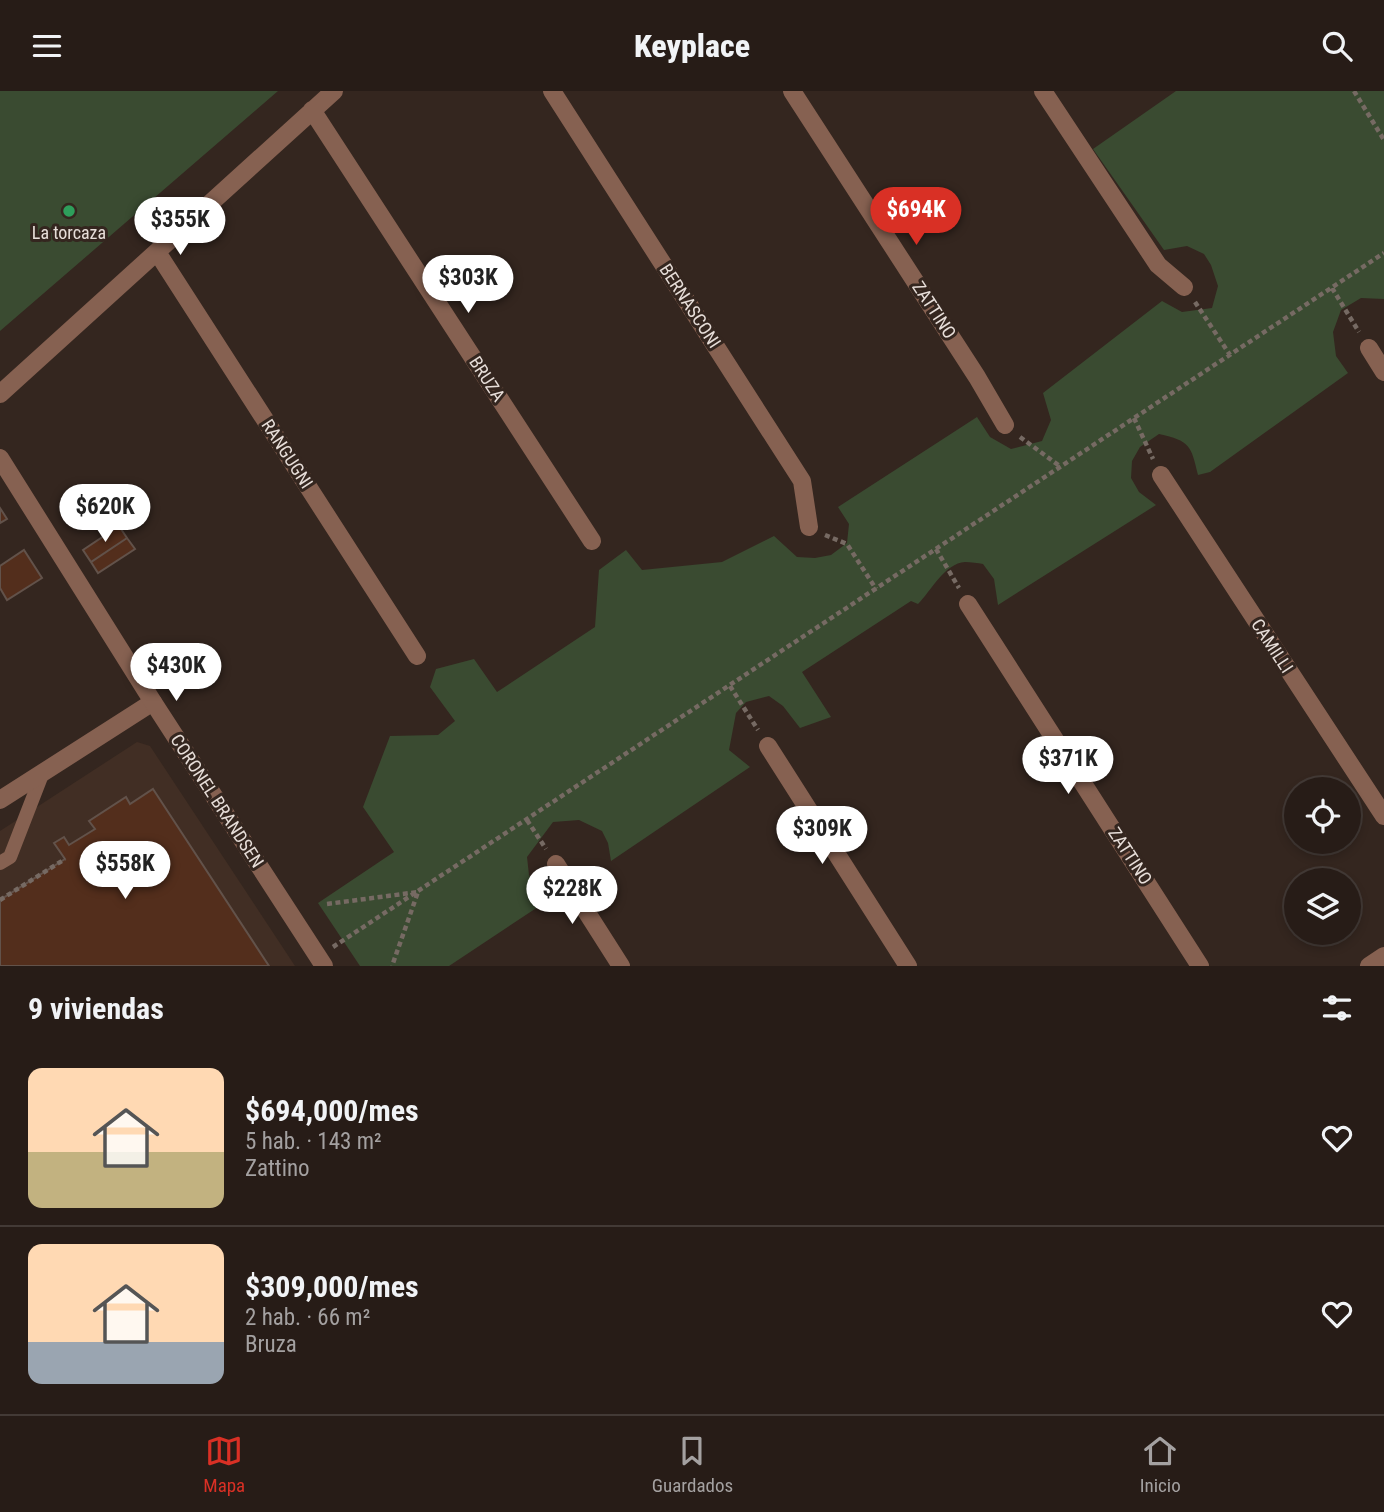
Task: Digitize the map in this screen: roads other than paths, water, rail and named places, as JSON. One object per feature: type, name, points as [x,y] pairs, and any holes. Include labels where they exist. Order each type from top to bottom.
[{"type":"street","points":[[0,394],[334,91]]},
{"type":"street","name":"BERNASCONI","points":[[552,91],[802,481],[808,527]]},
{"type":"street","name":"ZATTINO","points":[[792,91],[977,377],[1005,425]]},
{"type":"street","points":[[1043,91],[1158,265],[1184,287]]},
{"type":"street","name":"BRUZA","points":[[312,110],[593,541]]},
{"type":"street","name":"RANGUGNI","points":[[157,252],[417,656]]},
{"type":"street","points":[[1369,348],[1384,372]]},
{"type":"street","name":"CORONEL BRANDSEN","points":[[0,458],[321,962]]},
{"type":"street","name":"CAMILLI","points":[[1161,475],[1384,816]]},
{"type":"street","name":"ZATTINO","points":[[968,604],[1200,966]]},
{"type":"street","points":[[0,800],[153,702]]},
{"type":"street","points":[[768,746],[908,966]]},
{"type":"street","points":[[556,864],[621,966]]},
{"type":"street","points":[[1369,966],[1384,956]]},
{"type":"lane","points":[[0,863],[10,857],[43,772]]},
{"type":"place","name":"La torcaza","points":[[69,211]]}]
